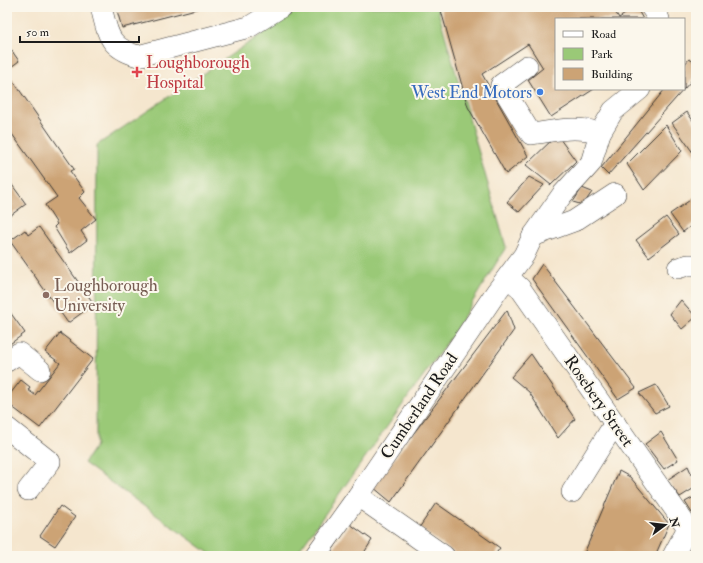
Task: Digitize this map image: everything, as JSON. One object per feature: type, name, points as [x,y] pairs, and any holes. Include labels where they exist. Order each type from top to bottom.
[{"type":"street","points":[[101,7],[111,40],[125,52],[138,56],[249,27],[281,7]]},
{"type":"street","points":[[651,7],[658,18]]},
{"type":"street","points":[[527,66],[500,85],[531,134],[575,128],[590,129],[600,133]]},
{"type":"street","name":"Cumberland Road","points":[[315,556],[524,255],[533,236],[562,195],[591,163],[600,133],[613,111],[639,90]]},
{"type":"street","points":[[533,236],[574,221],[615,194]]},
{"type":"street","name":"Rosebery Street","points":[[508,276],[520,288],[688,528],[673,556]]},
{"type":"street","points":[[7,361],[19,354],[40,370]]},
{"type":"street","points":[[572,492],[614,423]]},
{"type":"street","points":[[7,428],[50,462],[28,490]]},
{"type":"street","points":[[358,496],[444,556]]},
{"type":"green space","points":[[302,7],[437,7],[506,247],[453,334],[295,556],[213,556],[84,463],[96,445],[97,145]]},
{"type":"building","points":[[116,7],[200,7],[200,8],[122,28]]},
{"type":"building","points":[[440,7],[612,7],[619,18],[555,18],[555,90],[592,90],[551,117],[528,80],[543,68],[528,44],[482,74],[528,156],[506,174],[468,107]]},
{"type":"building","points":[[636,7],[642,18],[619,18]]},
{"type":"building","points":[[7,44],[19,61],[7,70]]},
{"type":"building","points":[[689,59],[696,63],[696,75],[685,88],[685,64]]},
{"type":"building","points":[[7,72],[74,169],[70,171],[85,192],[79,198],[96,219],[81,231],[87,240],[70,253],[54,227],[57,224],[45,205],[57,197],[7,127]]},
{"type":"building","points":[[664,90],[683,90],[608,175],[601,168]]},
{"type":"building","points":[[687,112],[696,125],[696,157],[672,123]]},
{"type":"building","points":[[666,125],[682,151],[644,190],[627,164]]},
{"type":"building","points":[[557,135],[576,161],[551,185],[526,165]]},
{"type":"building","points":[[529,177],[544,185],[519,212],[507,202]]},
{"type":"building","points":[[7,178],[26,204],[7,218]]},
{"type":"building","points":[[582,188],[592,192],[583,205],[573,202]]},
{"type":"building","points":[[696,196],[696,222],[683,232],[670,214]]},
{"type":"building","points":[[666,217],[679,234],[649,257],[636,240]]},
{"type":"building","points":[[39,227],[94,304],[68,323],[10,241],[25,230],[28,235]]},
{"type":"building","points":[[542,264],[636,388],[618,399],[532,279]]},
{"type":"building","points":[[681,300],[696,317],[682,329],[670,314]]},
{"type":"building","points":[[7,308],[25,333],[7,346]]},
{"type":"building","points":[[507,310],[514,330],[391,502],[373,487]]},
{"type":"building","points":[[60,333],[93,359],[40,428],[7,403],[7,398],[21,380],[30,387],[28,390],[35,395],[60,363],[45,352]]},
{"type":"building","points":[[531,354],[575,419],[558,438],[529,392],[511,377]]},
{"type":"building","points":[[656,385],[669,406],[655,413],[639,393]]},
{"type":"building","points":[[661,432],[678,460],[664,469],[645,444]]},
{"type":"building","points":[[688,466],[696,487],[680,497],[667,480]]},
{"type":"building","points":[[619,471],[630,477],[669,524],[655,556],[583,556]]},
{"type":"building","points":[[696,496],[696,511],[692,513],[685,502]]},
{"type":"building","points":[[436,503],[500,548],[494,556],[459,556],[419,528]]},
{"type":"building","points":[[60,506],[75,517],[55,546],[40,536]]},
{"type":"building","points":[[350,524],[372,540],[362,556],[338,556],[331,552]]},
{"type":"place","name":"Loughborough Hospital","points":[[137,72]]},
{"type":"place","name":"West End Motors","points":[[540,92]]},
{"type":"place","name":"Loughborough University","points":[[46,295]]}]
